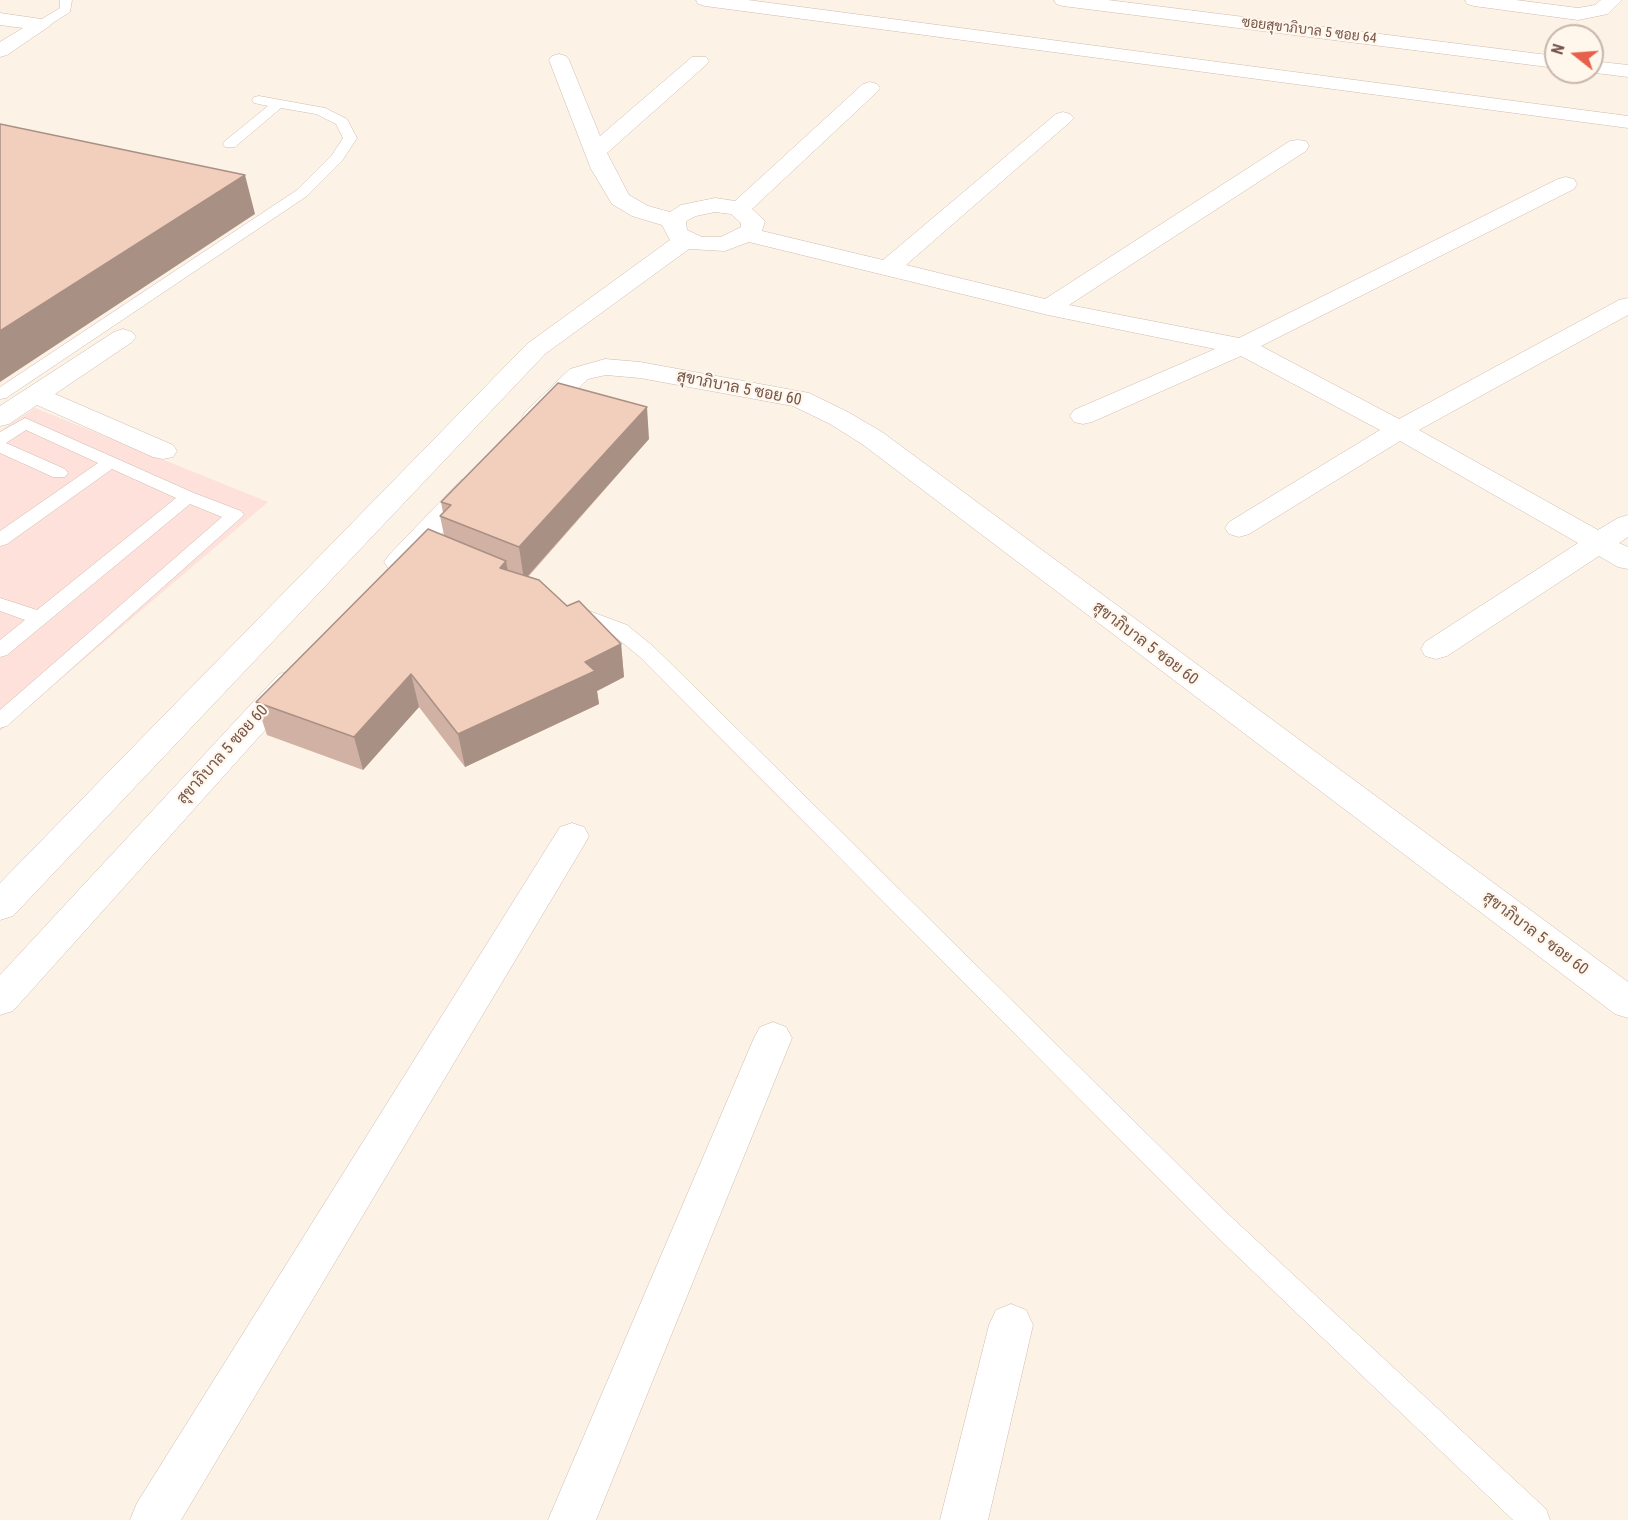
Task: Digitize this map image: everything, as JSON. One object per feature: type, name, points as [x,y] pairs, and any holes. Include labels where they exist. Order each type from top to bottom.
[{"type":"street","points":[[705,0],[1628,122]]},
{"type":"street","name":"ซอยสุขาภิบาล 5 ซอย 64","points":[[1063,0],[1544,60]]},
{"type":"street","points":[[1474,0],[1578,14],[1601,10],[1613,0]]},
{"type":"street","points":[[0,19],[41,25]]},
{"type":"street","points":[[0,51],[41,25]]},
{"type":"street","points":[[559,60],[602,169],[620,199],[680,231],[698,244],[718,244],[738,240],[752,228],[753,221],[739,209],[715,205],[701,206],[680,215],[680,231]]},
{"type":"street","points":[[595,152],[699,61]]},
{"type":"street","points":[[1604,68],[1628,71]]},
{"type":"street","points":[[739,209],[870,88]]},
{"type":"street","points":[[887,269],[1063,118]]},
{"type":"street","points":[[1048,308],[1298,147]]},
{"type":"street","points":[[1083,416],[1242,346],[1566,184]]},
{"type":"street","points":[[0,906],[536,349],[680,231]]},
{"type":"street","points":[[747,234],[1096,319],[1242,346],[1399,430],[1628,560]]},
{"type":"street","points":[[1239,528],[1399,430],[1628,305]]},
{"type":"street","points":[[0,418],[123,337]]},
{"type":"street","name":"สุขาภิบาล 5 ซอย 60","points":[[514,439],[579,374],[605,368],[640,370],[800,399],[838,418],[872,438],[1628,1003]]},
{"type":"street","points":[[36,395],[163,451]]},
{"type":"street","points":[[384,579],[426,549],[489,465]]},
{"type":"street","points":[[1436,649],[1628,524]]},
{"type":"street","name":"สุขาภิบาล 5 ซอย 60","points":[[0,1000],[312,658]]},
{"type":"street","points":[[154,1520],[572,836]]},
{"type":"street","points":[[572,1520],[773,1038]]},
{"type":"street","points":[[972,1514],[1011,1325]]},
{"type":"lane","points":[[41,25],[66,9],[66,0]]},
{"type":"lane","points":[[0,394],[302,194],[337,158],[350,138],[342,122],[320,111],[259,100]]},
{"type":"lane","points":[[230,144],[279,103]]},
{"type":"lane","points":[[0,440],[25,423],[188,497],[235,515],[0,721]]},
{"type":"lane","points":[[0,447],[59,473]]},
{"type":"lane","points":[[0,540],[110,462]]},
{"type":"lane","points":[[0,650],[188,497]]},
{"type":"lane","points":[[0,604],[40,618]]},
{"type":"lane","points":[[556,604],[620,630],[647,652],[1220,1223],[1535,1520]]},
{"type":"shaded area","points":[[35,408],[268,502],[0,731],[0,431]]},
{"type":"building","points":[[0,124],[245,175],[0,331]]},
{"type":"building","points":[[558,383],[647,407],[519,547],[440,516],[451,505],[441,502]]},
{"type":"building","points":[[428,529],[506,561],[500,568],[539,580],[567,606],[579,601],[621,644],[585,662],[595,671],[458,734],[411,674],[354,737],[256,702]]}]
